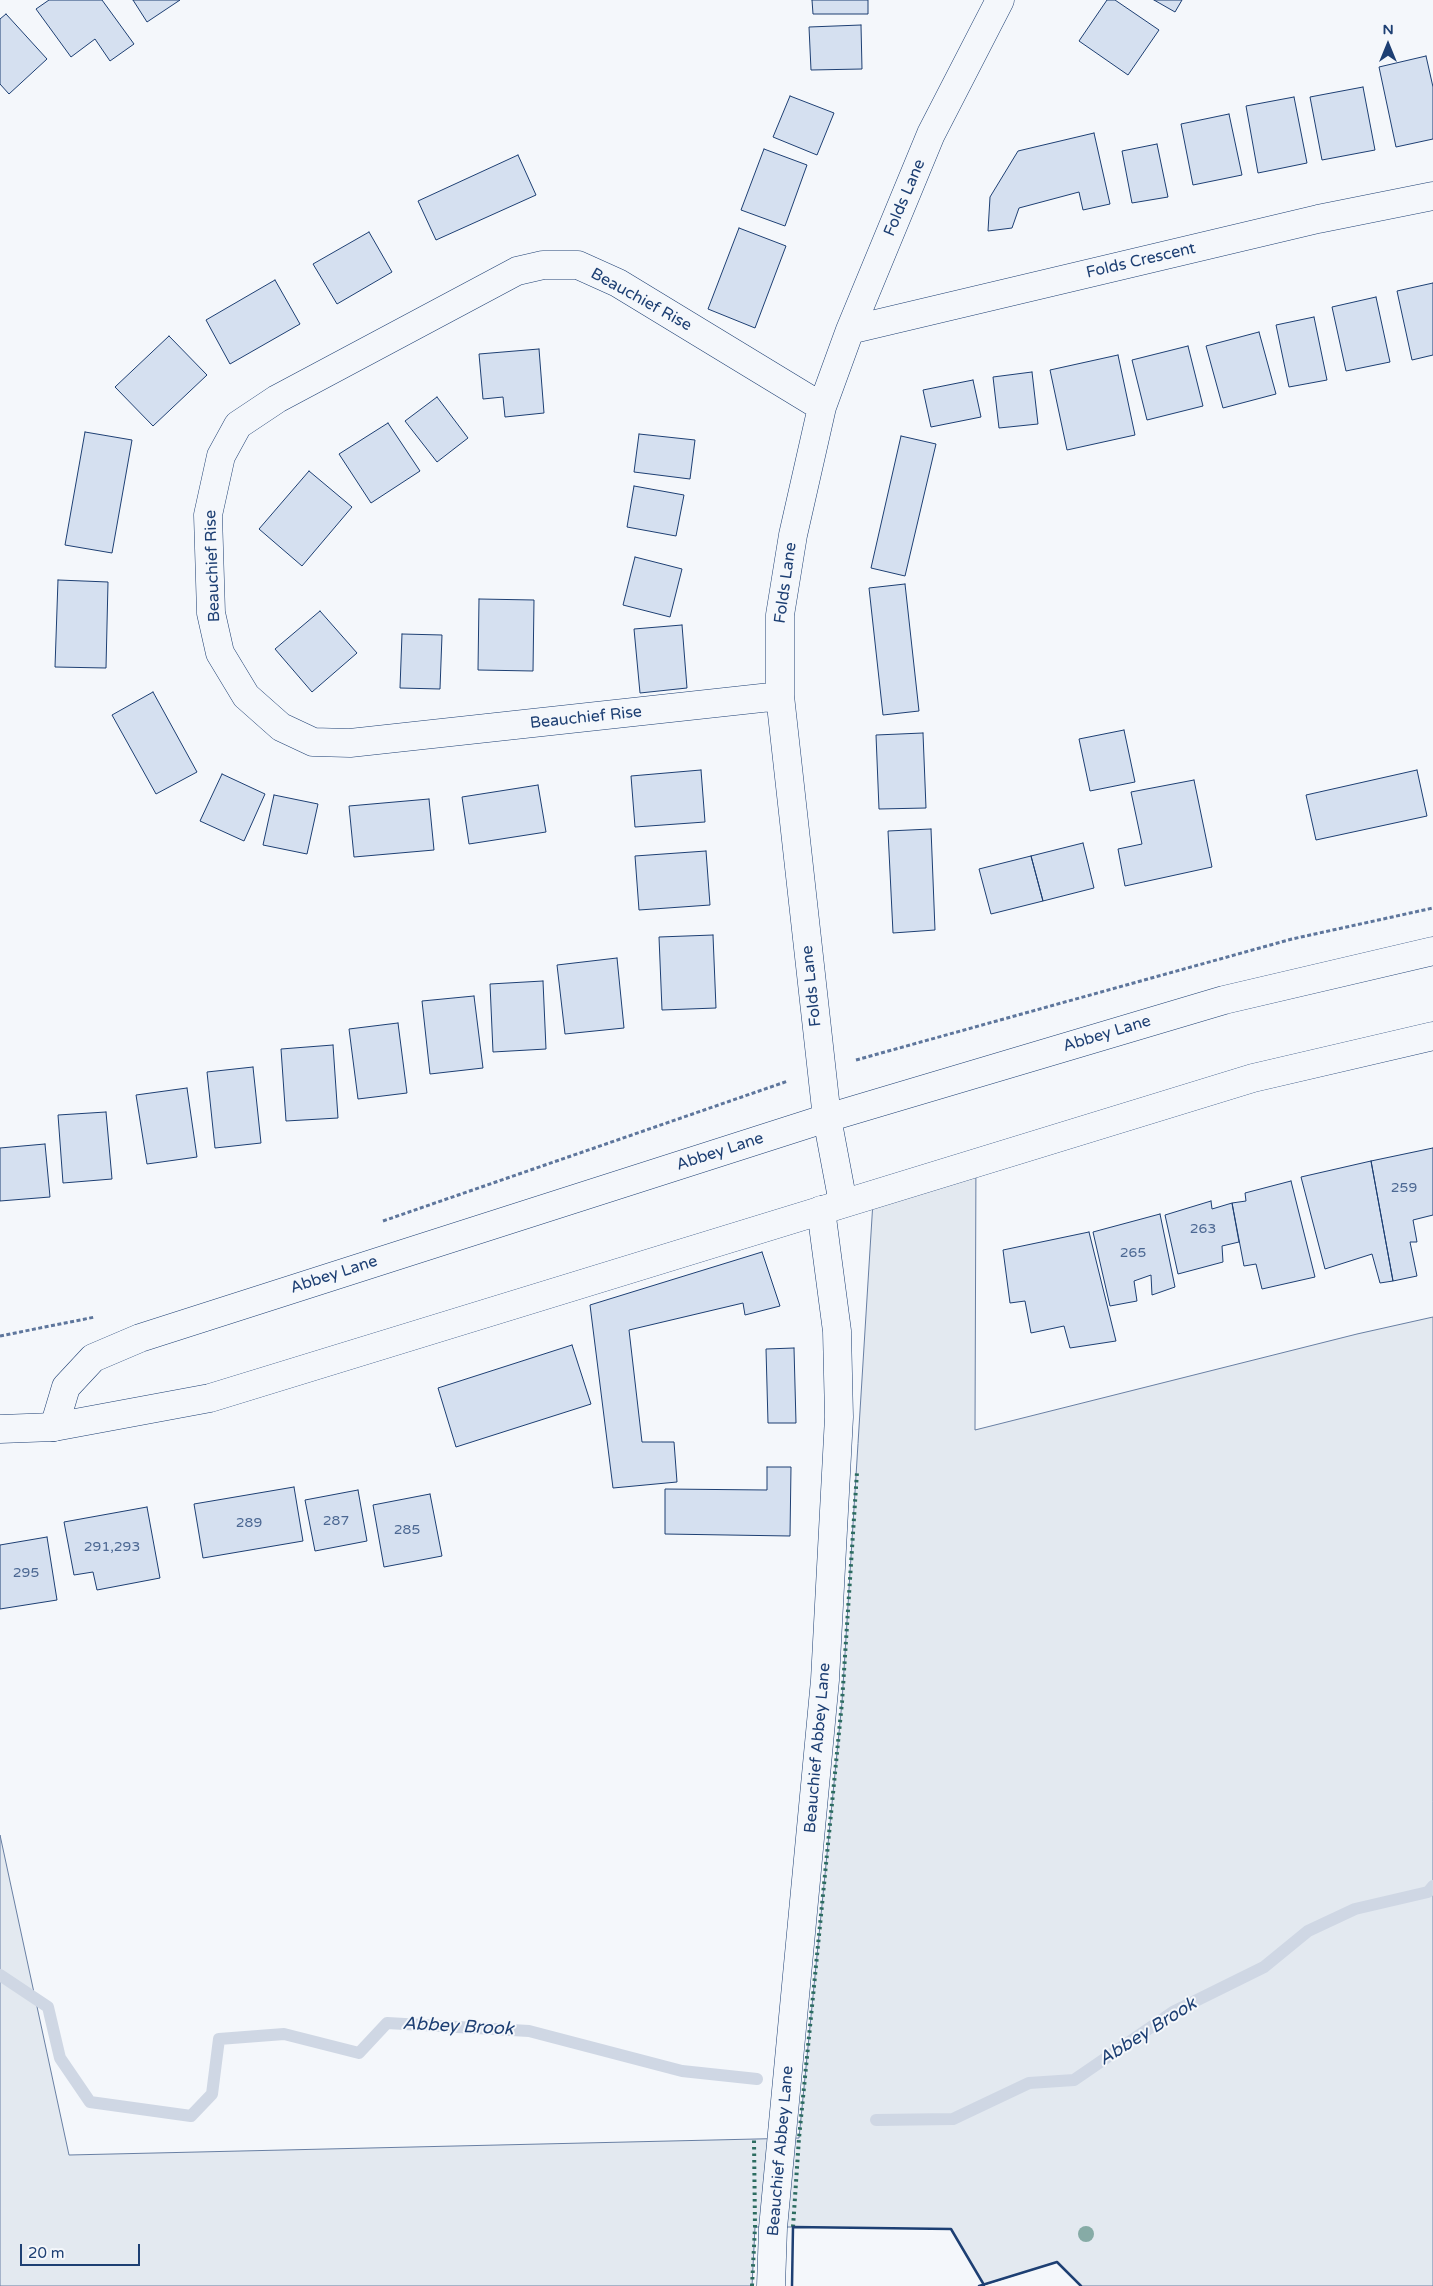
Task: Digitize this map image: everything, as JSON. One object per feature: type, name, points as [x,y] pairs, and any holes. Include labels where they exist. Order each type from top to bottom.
[{"type":"street","name":"Folds Lane","points":[[832,1207],[827,1118],[780,696],[780,615],[793,536],[822,407],[850,330],[931,134],[1000,0]]},
{"type":"street","name":"Folds Crescent","points":[[850,330],[1318,219],[1433,196]]},
{"type":"street","name":"Beauchief Rise","points":[[780,696],[350,743],[313,742],[281,727],[246,696],[220,653],[211,613],[208,515],[221,456],[238,426],[277,399],[518,270],[543,265],[578,265],[618,283],[822,407]]},
{"type":"street","name":"Abbey Lane","points":[[54,1427],[66,1387],[93,1358],[140,1338],[827,1118],[1224,1000],[1433,951]]},
{"type":"street","points":[[0,1430],[54,1427],[210,1398],[1253,1078],[1433,1036]]},
{"type":"street","name":"Beauchief Abbey Lane","points":[[771,2286],[773,2228],[825,1680],[839,1417],[832,1207]]},
{"type":"shaded area","points":[[976,1151],[975,1430],[1357,1334],[1433,1317],[1433,2286],[1081,2286],[1057,2262],[984,2285],[951,2229],[755,2227],[752,2286],[0,2286],[0,1835],[69,2155],[799,2138],[842,1702],[874,1185]]},
{"type":"building","points":[[49,0],[102,0],[134,44],[110,61],[95,39],[71,57],[36,9]]},
{"type":"building","points":[[133,0],[180,0],[147,22]]},
{"type":"building","points":[[812,0],[868,0],[868,14],[813,14]]},
{"type":"building","points":[[1107,0],[1115,0],[1159,30],[1128,75],[1079,41]]},
{"type":"building","points":[[1154,0],[1182,0],[1175,12]]},
{"type":"building","points":[[6,14],[47,59],[9,94],[0,84],[0,19]]},
{"type":"building","points":[[861,25],[862,69],[811,70],[809,27]]},
{"type":"building","points":[[1426,56],[1433,87],[1433,139],[1396,147],[1379,67]]},
{"type":"building","points":[[1363,87],[1375,150],[1322,160],[1310,97]]},
{"type":"building","points":[[790,96],[834,113],[817,155],[773,137]]},
{"type":"building","points":[[1294,97],[1307,163],[1258,173],[1246,106]]},
{"type":"building","points":[[1229,114],[1242,175],[1193,185],[1181,124]]},
{"type":"building","points":[[1094,133],[1110,204],[1083,210],[1079,192],[1019,208],[1012,228],[988,231],[990,197],[1018,151]]},
{"type":"building","points":[[1157,144],[1168,197],[1132,203],[1122,151]]},
{"type":"building","points":[[764,149],[807,165],[785,226],[741,210]]},
{"type":"building","points":[[518,155],[536,195],[436,240],[418,201]]},
{"type":"building","points":[[739,228],[786,246],[755,328],[708,309]]},
{"type":"building","points":[[369,232],[392,272],[337,304],[313,264]]},
{"type":"building","points":[[275,280],[300,324],[230,364],[206,320]]},
{"type":"building","points":[[1433,283],[1433,355],[1412,360],[1397,291]]},
{"type":"building","points":[[1376,297],[1390,362],[1346,371],[1332,307]]},
{"type":"building","points":[[1314,317],[1327,380],[1289,387],[1276,325]]},
{"type":"building","points":[[1259,332],[1276,394],[1223,408],[1206,346]]},
{"type":"building","points":[[169,336],[207,375],[153,426],[115,387]]},
{"type":"building","points":[[1188,346],[1203,406],[1147,420],[1132,360]]},
{"type":"building","points":[[539,349],[544,413],[505,417],[503,397],[483,399],[479,354]]},
{"type":"building","points":[[1118,355],[1135,435],[1067,450],[1050,370]]},
{"type":"building","points":[[1032,372],[1038,424],[999,428],[993,377]]},
{"type":"building","points":[[973,380],[981,417],[931,427],[923,390]]},
{"type":"building","points":[[437,397],[468,438],[437,462],[405,421]]},
{"type":"building","points":[[388,423],[420,471],[371,503],[339,454]]},
{"type":"building","points":[[85,432],[132,440],[112,553],[65,545]]},
{"type":"building","points":[[639,434],[695,440],[690,479],[634,472]]},
{"type":"building","points":[[901,436],[936,444],[905,576],[871,568]]},
{"type":"building","points":[[309,471],[352,507],[302,566],[259,529]]},
{"type":"building","points":[[634,486],[684,495],[676,536],[627,527]]},
{"type":"building","points":[[635,557],[682,569],[670,617],[623,605]]},
{"type":"building","points":[[58,580],[108,582],[106,668],[55,667]]},
{"type":"building","points":[[905,584],[919,711],[883,715],[869,588]]},
{"type":"building","points":[[479,599],[534,600],[533,671],[478,670]]},
{"type":"building","points":[[320,611],[357,653],[312,692],[275,649]]},
{"type":"building","points":[[682,625],[687,688],[640,693],[634,629]]},
{"type":"building","points":[[402,634],[442,635],[440,689],[400,688]]},
{"type":"building","points":[[153,692],[197,772],[156,794],[112,715]]},
{"type":"building","points":[[1124,730],[1135,782],[1090,791],[1079,739]]},
{"type":"building","points":[[923,733],[926,808],[879,809],[876,735]]},
{"type":"building","points":[[701,770],[705,822],[635,827],[631,776]]},
{"type":"building","points":[[1417,770],[1427,816],[1316,840],[1306,795]]},
{"type":"building","points":[[222,774],[265,794],[244,841],[200,821]]},
{"type":"building","points":[[1194,780],[1212,867],[1125,886],[1118,849],[1142,844],[1131,792]]},
{"type":"building","points":[[538,785],[546,832],[469,844],[462,797]]},
{"type":"building","points":[[274,795],[318,804],[307,854],[263,845]]},
{"type":"building","points":[[429,799],[434,850],[354,857],[349,806]]},
{"type":"building","points":[[931,829],[935,930],[893,933],[888,831]]},
{"type":"building","points":[[1083,843],[1094,888],[1043,901],[1031,856]]},
{"type":"building","points":[[706,851],[710,905],[639,910],[635,856]]},
{"type":"building","points":[[1031,856],[1043,901],[991,914],[979,869]]},
{"type":"building","points":[[713,935],[716,1008],[662,1010],[659,937]]},
{"type":"building","points":[[617,958],[624,1028],[565,1034],[557,965]]},
{"type":"building","points":[[543,981],[546,1049],[493,1052],[490,984]]},
{"type":"building","points":[[474,996],[483,1068],[430,1074],[422,1001]]},
{"type":"building","points":[[398,1023],[407,1093],[358,1099],[349,1029]]},
{"type":"building","points":[[333,1045],[338,1118],[286,1121],[281,1049]]},
{"type":"building","points":[[253,1067],[261,1143],[215,1148],[207,1072]]},
{"type":"building","points":[[187,1088],[197,1157],[147,1164],[136,1095]]},
{"type":"building","points":[[106,1112],[112,1179],[63,1183],[58,1115]]},
{"type":"building","points":[[45,1144],[50,1197],[0,1201],[0,1148]]},
{"type":"building","points":[[1433,1148],[1433,1215],[1413,1220],[1417,1242],[1410,1242],[1417,1276],[1393,1281],[1371,1161]]},
{"type":"building","points":[[1371,1161],[1393,1281],[1380,1283],[1372,1254],[1325,1269],[1301,1177]]},
{"type":"building","points":[[1291,1181],[1315,1277],[1262,1289],[1256,1264],[1244,1266],[1232,1203],[1246,1201],[1245,1193]]},
{"type":"building","points":[[1211,1201],[1212,1209],[1232,1203],[1239,1242],[1222,1246],[1223,1262],[1178,1274],[1165,1215]]},
{"type":"building","points":[[1160,1214],[1175,1287],[1152,1295],[1151,1275],[1134,1281],[1137,1301],[1110,1306],[1093,1232]]},
{"type":"building","points":[[1089,1232],[1116,1341],[1070,1348],[1064,1326],[1031,1333],[1025,1301],[1010,1303],[1003,1250]]},
{"type":"building","points":[[762,1252],[780,1306],[745,1315],[743,1303],[629,1330],[642,1442],[674,1442],[677,1482],[613,1488],[590,1305]]},
{"type":"building","points":[[572,1345],[591,1404],[456,1447],[438,1388]]},
{"type":"building","points":[[794,1348],[796,1423],[768,1423],[766,1349]]},
{"type":"building","points":[[767,1467],[791,1467],[790,1536],[665,1534],[665,1489],[767,1490]]},
{"type":"building","points":[[294,1487],[303,1541],[203,1558],[194,1504]]},
{"type":"building","points":[[358,1490],[367,1541],[315,1551],[305,1500]]},
{"type":"building","points":[[430,1494],[442,1556],[384,1567],[373,1505]]},
{"type":"building","points":[[147,1507],[160,1578],[97,1590],[93,1572],[74,1575],[64,1522]]},
{"type":"building","points":[[47,1537],[57,1600],[0,1609],[0,1545]]},
{"type":"waterway","name":"Abbey Brook","points":[[876,2120],[953,2119],[1029,2083],[1074,2080],[1173,2012],[1264,1967],[1308,1931],[1355,1909],[1428,1892],[1433,1886]]},
{"type":"waterway","name":"Abbey Brook","points":[[0,1975],[48,2007],[60,2058],[90,2102],[191,2116],[212,2094],[219,2039],[284,2034],[359,2053],[387,2023],[529,2031],[682,2071],[757,2079]]},
{"type":"hedge","points":[[793,2227],[799,2138],[842,1702],[857,1472]]},
{"type":"hedge","points":[[752,2286],[755,2227],[754,2139]]},
{"type":"wall","points":[[792,2286],[793,2227],[951,2229],[984,2285]]},
{"type":"wall","points":[[979,2286],[1057,2262],[1081,2286]]}]
